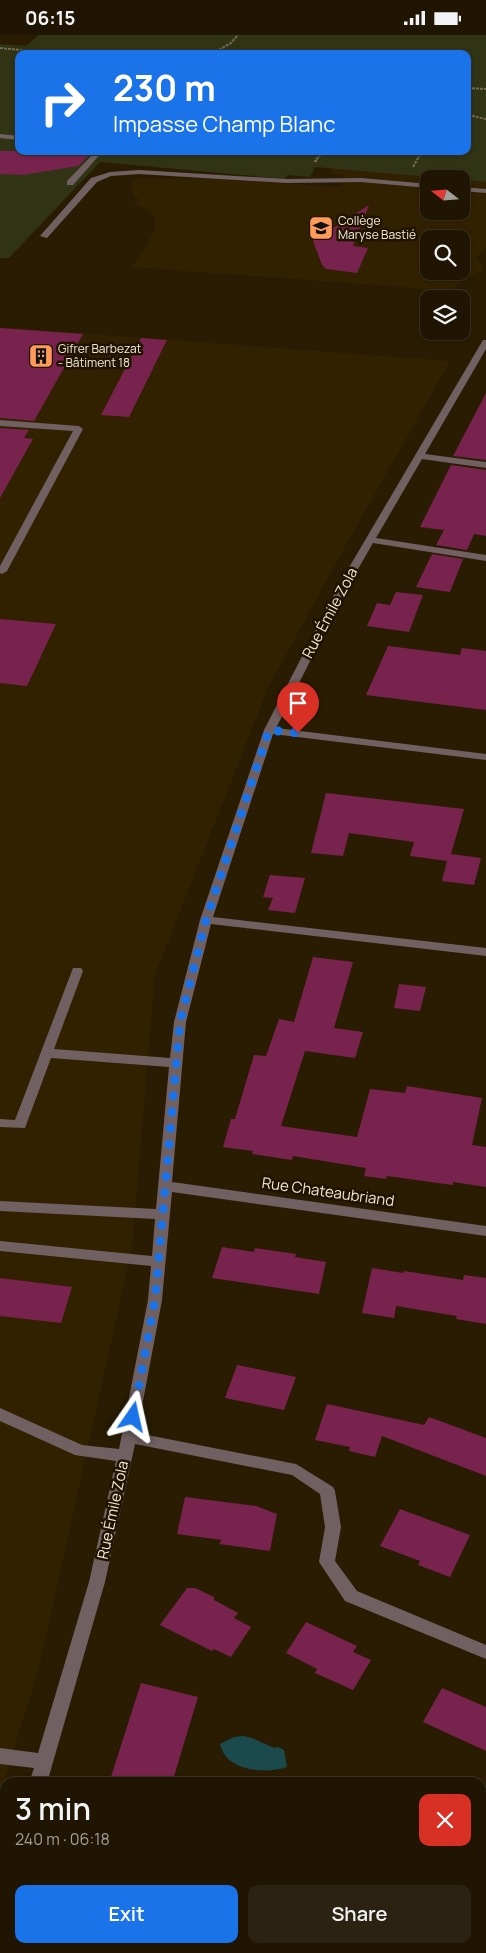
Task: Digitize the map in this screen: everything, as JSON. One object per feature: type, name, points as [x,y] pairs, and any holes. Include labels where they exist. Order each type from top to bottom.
[{"type":"street","points":[[0,136],[15,138]]},
{"type":"street","points":[[70,183],[96,155]]},
{"type":"street","points":[[44,236],[94,180],[110,174],[139,171],[286,181],[361,180],[420,185]]},
{"type":"street","points":[[470,190],[486,191]]},
{"type":"street","name":"Rue Émile Zola","points":[[40,1777],[97,1582],[129,1437],[155,1300],[180,1022],[206,920],[269,730],[346,581],[486,342]]},
{"type":"street","points":[[0,423],[79,429],[2,571]]},
{"type":"street","points":[[419,456],[486,465]]},
{"type":"street","points":[[369,540],[486,558]]},
{"type":"street","points":[[269,730],[486,757]]},
{"type":"street","points":[[206,920],[486,952]]},
{"type":"street","points":[[0,1123],[20,1125],[78,971]]},
{"type":"street","points":[[47,1053],[176,1063]]},
{"type":"street","name":"Rue Chateaubriand","points":[[165,1186],[486,1231]]},
{"type":"street","points":[[0,1206],[163,1214]]},
{"type":"street","points":[[0,1247],[158,1262]]},
{"type":"street","points":[[0,1414],[80,1451],[125,1456]]},
{"type":"street","points":[[129,1437],[296,1470],[328,1491],[333,1527],[327,1562],[351,1597],[486,1652]]},
{"type":"street","points":[[0,1756],[44,1763]]},
{"type":"path","points":[[219,50],[231,43],[238,35]]},
{"type":"path","points":[[0,48],[20,50]]},
{"type":"path","points":[[471,88],[486,89]]},
{"type":"path","points":[[471,116],[486,119]]},
{"type":"shaded area","name":"Collège Maryse Bastié","points":[[331,168],[420,176],[420,220],[470,220],[470,181],[486,182],[486,246],[476,259],[483,264],[483,270],[470,277],[470,230],[420,230],[420,280],[461,280],[454,290],[132,267],[154,232],[156,223],[152,213],[133,203],[139,199],[132,192],[131,185],[134,178],[214,179],[341,187],[344,179],[342,174],[333,174]]},
{"type":"shaded area","points":[[0,327],[450,361],[343,550],[268,688],[155,975],[132,1248],[39,1668],[6,1777],[0,1777]]},
{"type":"green space","points":[[39,35],[486,35],[486,182],[470,181],[470,170],[420,170],[420,176],[315,167],[310,177],[288,175],[285,179],[100,162],[9,258],[0,258],[0,44],[26,46]]},
{"type":"water","points":[[243,1736],[284,1750],[287,1767],[269,1770],[248,1769],[230,1760],[220,1744],[234,1737]]},
{"type":"building","points":[[0,151],[15,151],[15,155],[89,155],[78,166],[23,175],[0,174]]},
{"type":"building","points":[[369,205],[353,246],[368,248],[357,273],[326,269],[322,265],[313,241]]},
{"type":"building","name":"Gifrer Barbezat - Bâtiment 18","points":[[0,328],[83,334],[34,421],[0,418]]},
{"type":"building","points":[[141,338],[167,340],[129,417],[101,415]]},
{"type":"building","points":[[486,393],[486,460],[453,456]]},
{"type":"building","points":[[0,428],[29,430],[24,438],[33,439],[0,498]]},
{"type":"building","points":[[451,465],[486,470],[486,536],[474,534],[467,550],[436,545],[444,530],[420,527]]},
{"type":"building","points":[[432,554],[463,559],[450,592],[416,587]]},
{"type":"building","points":[[396,592],[423,595],[409,632],[367,626],[377,603],[390,605]]},
{"type":"building","points":[[0,619],[56,624],[27,686],[0,683]]},
{"type":"building","points":[[388,646],[460,655],[462,648],[486,651],[486,710],[366,695]]},
{"type":"building","points":[[326,793],[464,809],[451,854],[481,858],[474,885],[442,881],[447,861],[410,856],[414,842],[349,833],[343,856],[311,853]]},
{"type":"building","points":[[270,875],[305,878],[295,913],[268,910],[273,898],[263,897]]},
{"type":"building","points":[[313,957],[353,962],[334,1028],[363,1032],[355,1058],[305,1051],[281,1126],[357,1137],[370,1089],[405,1093],[407,1086],[482,1098],[472,1145],[486,1147],[486,1187],[453,1182],[453,1185],[387,1176],[386,1179],[364,1176],[366,1168],[293,1156],[292,1160],[252,1154],[253,1151],[223,1147],[231,1119],[235,1119],[254,1055],[266,1056],[279,1019],[294,1022]]},
{"type":"building","points":[[399,984],[426,987],[420,1011],[394,1008]]},
{"type":"building","points":[[222,1247],[254,1252],[255,1248],[296,1254],[295,1257],[326,1262],[319,1294],[212,1278]]},
{"type":"building","points":[[372,1268],[463,1280],[464,1275],[486,1278],[486,1324],[456,1319],[457,1316],[396,1306],[394,1318],[362,1313]]},
{"type":"building","points":[[0,1278],[72,1287],[61,1323],[0,1316]]},
{"type":"building","points":[[237,1365],[296,1377],[284,1410],[225,1398]]},
{"type":"building","points":[[327,1404],[424,1425],[429,1417],[486,1438],[486,1476],[382,1436],[375,1457],[349,1451],[350,1447],[315,1440]]},
{"type":"building","points":[[185,1497],[256,1506],[277,1514],[270,1551],[219,1544],[222,1540],[177,1534]]},
{"type":"building","points":[[400,1509],[470,1535],[450,1577],[418,1565],[420,1561],[380,1546]]},
{"type":"building","points":[[187,1588],[195,1588],[214,1597],[214,1600],[238,1613],[234,1618],[251,1627],[231,1657],[214,1649],[212,1651],[160,1625]]},
{"type":"building","points":[[306,1622],[357,1646],[353,1652],[371,1660],[353,1690],[315,1673],[317,1669],[286,1653]]},
{"type":"building","points":[[141,1683],[198,1697],[174,1777],[111,1777]]},
{"type":"building","points":[[442,1688],[486,1707],[486,1751],[423,1722]]},
{"type":"place","name":"Collège Maryse Bastié","points":[[321,228]]},
{"type":"place","name":"Gifrer Barbezat - Bâtiment 18","points":[[41,356]]},
{"type":"route","points":[[133,1417],[155,1300],[180,1022],[206,920],[269,730],[298,733]]}]
